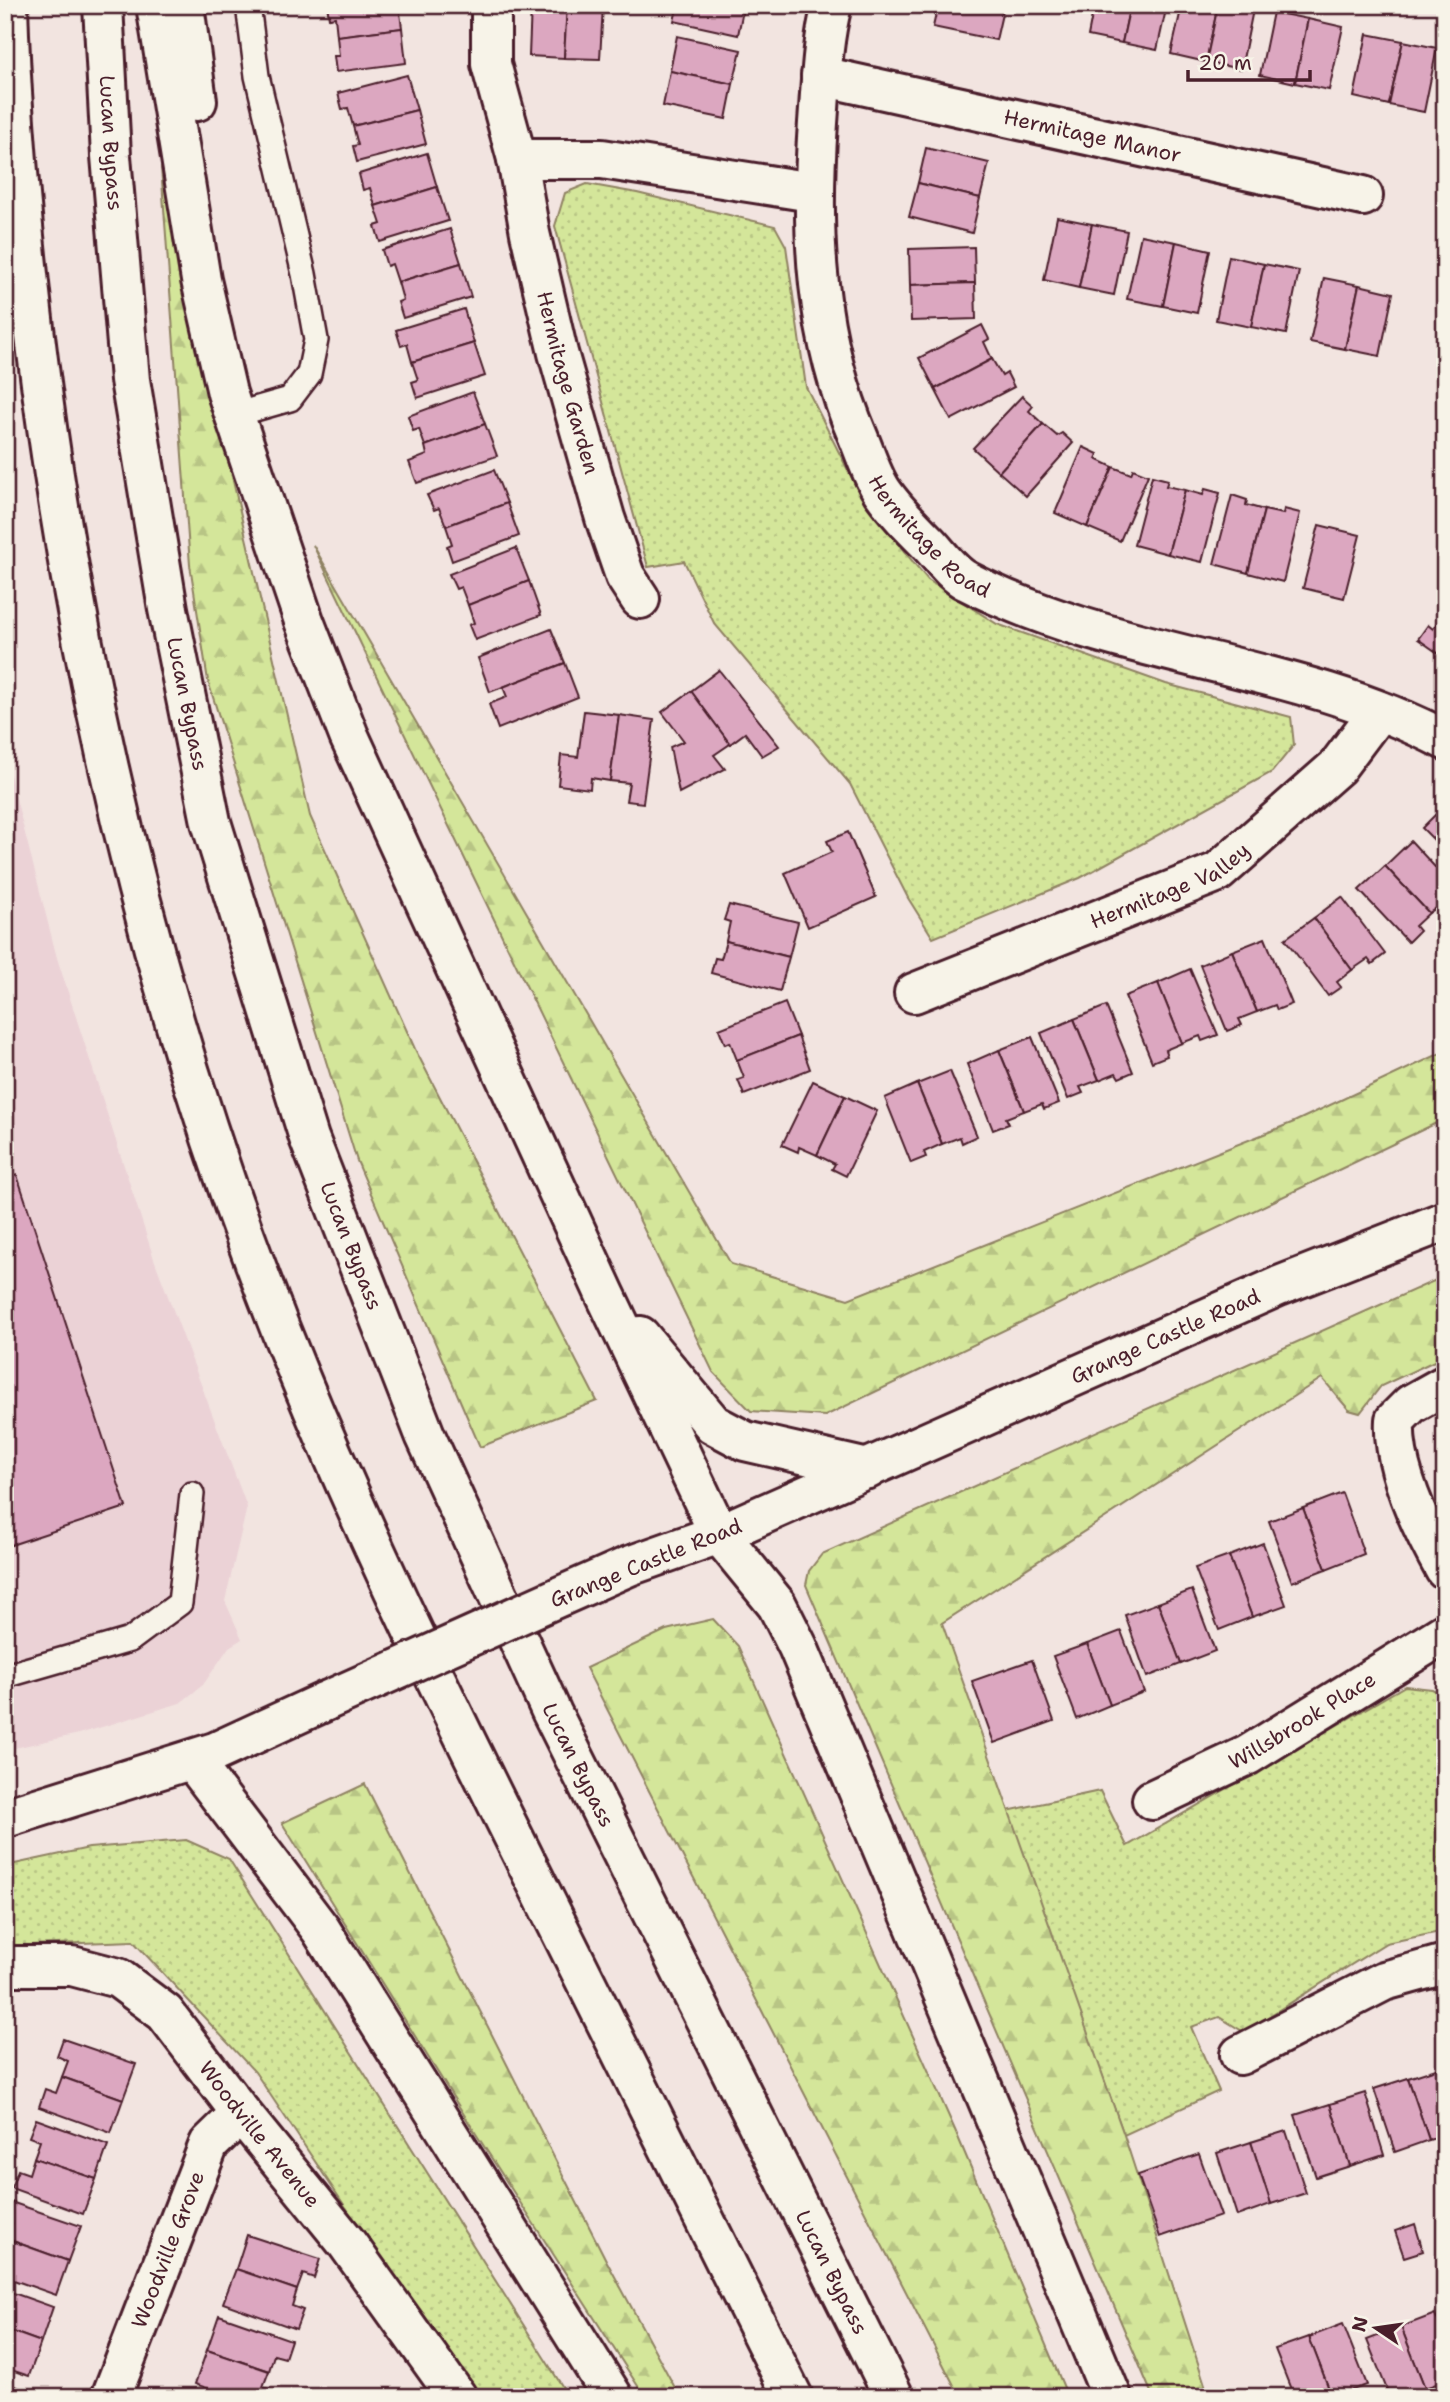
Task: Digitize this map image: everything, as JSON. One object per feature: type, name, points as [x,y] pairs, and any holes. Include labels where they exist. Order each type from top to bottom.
[{"type":"main road","points":[[8,5],[23,235],[47,437],[80,638],[144,907],[194,1080],[242,1224],[290,1353],[354,1506],[417,1645],[793,2397]]},
{"type":"main road","name":"Lucan Bypass","points":[[103,5],[111,156],[130,380],[168,609],[211,822],[309,1138],[425,1435],[552,1713],[894,2397]]},
{"type":"main road","points":[[156,5],[182,173],[213,337],[227,394],[263,504],[349,736],[605,1294],[719,1534],[777,1605],[798,1647],[1112,2397]]},
{"type":"main road","points":[[184,5],[221,277],[248,411],[263,504]]},
{"type":"main road","name":"Hermitage Garden","points":[[491,5],[491,64],[517,159],[530,233],[582,441],[625,576],[640,599]]},
{"type":"main road","name":"Hermitage Road","points":[[832,5],[821,76],[812,192],[814,253],[823,328],[845,407],[880,489],[897,512],[964,580],[1037,610],[1121,639],[1244,669],[1379,710],[1445,740]]},
{"type":"main road","name":"Hermitage Manor","points":[[821,76],[1363,196]]},
{"type":"main road","points":[[517,159],[602,159],[812,192]]},
{"type":"main road","name":"Hermitage Valley","points":[[914,993],[1218,872],[1337,767],[1379,710]]},
{"type":"main road","name":"Grange Castle Road","points":[[1279,1286],[1445,1194]]},
{"type":"main road","name":"Grange Castle Road","points":[[5,1818],[192,1760],[629,1566],[719,1534],[869,1469],[1279,1286],[1445,1221]]},
{"type":"main road","points":[[605,1294],[713,1424],[745,1441],[869,1469]]},
{"type":"main road","points":[[1445,1385],[1411,1404],[1395,1420],[1394,1441],[1424,1532],[1445,1570]]},
{"type":"main road","name":"Willsbrook Place","points":[[1152,1800],[1248,1755],[1445,1633]]},
{"type":"main road","points":[[192,1760],[321,1930],[613,2397]]},
{"type":"main road","points":[[1240,2056],[1384,1981],[1445,1964]]},
{"type":"main road","name":"Woodville Avenue","points":[[5,1966],[72,1966],[118,1978],[165,2014],[346,2242],[457,2397]]},
{"type":"main road","name":"Woodville Grove","points":[[111,2397],[209,2144],[241,2113]]},
{"type":"lane","points":[[248,5],[257,76],[304,274],[316,340],[309,373],[290,399],[248,411]]},
{"type":"lane","points":[[5,1676],[130,1640],[180,1604],[192,1494]]},
{"type":"shaded area","points":[[10,775],[57,958],[154,1259],[247,1507],[225,1601],[242,1639],[229,1647],[203,1685],[180,1703],[79,1734],[5,1750],[5,776]]},
{"type":"green space","points":[[161,167],[310,816],[415,1049],[597,1401],[480,1447],[357,1161],[208,681],[190,565]]},
{"type":"green space","points":[[587,184],[637,193],[775,226],[786,246],[806,387],[865,504],[928,580],[997,624],[1166,684],[1291,717],[1294,745],[1272,772],[1080,878],[933,938],[908,898],[850,784],[714,623],[684,561],[648,567],[555,226],[565,193]]},
{"type":"green space","points":[[313,545],[731,1264],[848,1299],[1294,1122],[1445,1051],[1445,1119],[825,1416],[751,1411],[713,1372]]},
{"type":"green space","points":[[1445,1276],[1445,1356],[1381,1386],[1360,1413],[1349,1410],[1322,1378],[942,1623],[1124,2135],[1209,2397],[1153,2397],[806,1585],[809,1571],[822,1554]]},
{"type":"green space","points":[[713,1619],[738,1646],[955,2130],[1068,2397],[960,2397],[586,1668],[666,1630]]},
{"type":"green space","points":[[1405,1686],[1432,1689],[1445,1696],[1445,1931],[1386,1943],[1244,2032],[1219,2017],[1191,2027],[1219,2091],[1124,2135],[1007,1811],[1100,1791],[1127,1846]]},
{"type":"green space","points":[[365,1784],[606,2260],[680,2397],[645,2397],[478,2137],[282,1823]]},
{"type":"green space","points":[[186,1840],[229,1859],[569,2397],[473,2397],[255,2072],[133,1941],[5,1946],[5,1866],[89,1848]]},
{"type":"building","points":[[327,5],[399,5],[402,28],[337,36],[335,17],[329,18]]},
{"type":"building","points":[[531,5],[567,5],[564,58],[529,56]]},
{"type":"building","points":[[567,5],[603,5],[600,59],[564,58]]},
{"type":"building","points":[[678,5],[744,5],[738,35],[674,21]]},
{"type":"building","points":[[938,5],[1004,5],[996,40],[933,27]]},
{"type":"building","points":[[1094,5],[1130,5],[1122,43],[1088,36]]},
{"type":"building","points":[[1130,5],[1167,5],[1157,50],[1122,43]]},
{"type":"building","points":[[1182,5],[1218,5],[1206,62],[1171,54]]},
{"type":"building","points":[[1218,5],[1254,5],[1241,69],[1206,62]]},
{"type":"building","points":[[1273,12],[1308,19],[1295,83],[1260,75]]},
{"type":"building","points":[[1308,19],[1343,27],[1329,90],[1295,83]]},
{"type":"building","points":[[402,28],[406,63],[336,72],[334,56],[339,56],[337,36]]},
{"type":"building","points":[[1367,34],[1403,41],[1389,105],[1354,97]]},
{"type":"building","points":[[677,36],[741,50],[733,84],[670,71]]},
{"type":"building","points":[[1403,41],[1437,48],[1424,112],[1389,105]]},
{"type":"building","points":[[670,71],[733,84],[726,119],[663,106]]},
{"type":"building","points":[[407,75],[417,110],[353,126],[348,108],[342,109],[338,93]]},
{"type":"building","points":[[417,110],[426,144],[357,162],[353,146],[358,145],[353,126]]},
{"type":"building","points":[[926,148],[989,163],[980,198],[918,183]]},
{"type":"building","points":[[427,153],[437,187],[375,206],[370,188],[363,190],[359,174]]},
{"type":"building","points":[[918,183],[980,198],[972,233],[909,217]]},
{"type":"building","points":[[437,187],[448,221],[380,242],[375,226],[381,224],[375,206]]},
{"type":"building","points":[[1057,217],[1092,224],[1079,288],[1044,280]]},
{"type":"building","points":[[1092,224],[1127,231],[1114,295],[1079,288]]},
{"type":"building","points":[[450,229],[461,263],[398,282],[392,264],[387,266],[382,250]]},
{"type":"building","points":[[1141,235],[1176,242],[1163,306],[1127,299]]},
{"type":"building","points":[[1176,242],[1210,250],[1197,313],[1163,306]]},
{"type":"building","points":[[974,247],[975,283],[910,285],[909,249]]},
{"type":"building","points":[[1229,256],[1264,264],[1251,327],[1216,320]]},
{"type":"building","points":[[461,263],[471,297],[403,318],[398,302],[403,300],[398,282]]},
{"type":"building","points":[[1264,264],[1299,271],[1286,334],[1251,327]]},
{"type":"building","points":[[1324,278],[1359,285],[1345,349],[1310,342]]},
{"type":"building","points":[[975,283],[976,319],[911,321],[910,285]]},
{"type":"building","points":[[1359,285],[1393,293],[1380,356],[1345,349]]},
{"type":"building","points":[[464,309],[474,343],[412,362],[407,344],[401,346],[396,330]]},
{"type":"building","points":[[982,325],[989,339],[984,342],[992,359],[935,389],[919,358]]},
{"type":"building","points":[[474,343],[485,376],[417,398],[412,382],[418,380],[412,362]]},
{"type":"building","points":[[992,359],[1002,376],[1007,373],[1014,387],[951,420],[935,389]]},
{"type":"building","points":[[473,392],[485,424],[425,446],[419,429],[413,431],[408,416]]},
{"type":"building","points":[[1022,396],[1033,406],[1029,411],[1043,424],[999,472],[973,448]]},
{"type":"building","points":[[485,424],[497,456],[417,483],[409,462],[427,455],[425,446]]},
{"type":"building","points":[[1043,424],[1057,436],[1062,433],[1073,443],[1026,496],[999,472]]},
{"type":"building","points":[[1083,447],[1098,454],[1096,459],[1113,467],[1087,527],[1055,513]]},
{"type":"building","points":[[1113,467],[1131,474],[1133,469],[1148,475],[1120,541],[1087,527]]},
{"type":"building","points":[[494,470],[507,503],[446,526],[439,508],[434,510],[427,495]]},
{"type":"building","points":[[1152,476],[1168,480],[1166,486],[1185,490],[1168,554],[1134,545]]},
{"type":"building","points":[[1205,489],[1220,493],[1202,562],[1168,554],[1185,490],[1203,495]]},
{"type":"building","points":[[1232,495],[1247,500],[1246,505],[1264,510],[1248,573],[1214,564]]},
{"type":"building","points":[[507,503],[519,536],[452,561],[447,546],[452,544],[446,526]]},
{"type":"building","points":[[1284,509],[1300,513],[1283,582],[1248,573],[1264,510],[1283,514]]},
{"type":"building","points":[[1319,525],[1360,535],[1344,598],[1303,588]]},
{"type":"building","points":[[516,548],[529,581],[468,605],[461,587],[456,589],[449,574]]},
{"type":"building","points":[[529,581],[541,615],[475,640],[469,625],[474,623],[468,605]]},
{"type":"building","points":[[1444,613],[1445,658],[1418,639],[1428,625],[1433,629]]},
{"type":"building","points":[[551,629],[565,663],[490,692],[478,658]]},
{"type":"building","points":[[565,663],[578,697],[498,729],[489,704],[507,697],[503,687]]},
{"type":"building","points":[[719,670],[779,746],[762,756],[745,733],[730,744],[691,691]]},
{"type":"building","points":[[691,691],[730,744],[714,755],[725,769],[679,793],[670,747],[684,741],[662,712]]},
{"type":"building","points":[[584,711],[619,715],[610,781],[591,778],[590,789],[558,785],[561,755],[578,757]]},
{"type":"building","points":[[619,715],[654,720],[643,803],[626,801],[629,783],[610,781]]},
{"type":"building","points":[[1445,805],[1445,851],[1422,828]]},
{"type":"building","points":[[848,832],[876,897],[808,927],[785,873],[832,852],[827,841]]},
{"type":"building","points":[[1411,841],[1445,878],[1445,902],[1429,913],[1385,866]]},
{"type":"building","points":[[1385,866],[1429,913],[1415,926],[1419,931],[1408,942],[1359,890]]},
{"type":"building","points":[[1342,897],[1385,954],[1372,964],[1368,959],[1352,970],[1314,918]]},
{"type":"building","points":[[729,905],[798,922],[789,957],[726,941],[730,922],[724,920]]},
{"type":"building","points":[[1314,918],[1352,970],[1337,982],[1341,987],[1328,996],[1285,939]]},
{"type":"building","points":[[1265,938],[1292,1004],[1277,1010],[1275,1005],[1257,1012],[1232,951]]},
{"type":"building","points":[[726,941],[789,957],[780,991],[711,973],[715,958],[721,959]]},
{"type":"building","points":[[1232,951],[1257,1012],[1239,1019],[1242,1025],[1227,1031],[1200,965]]},
{"type":"building","points":[[1190,969],[1218,1035],[1202,1041],[1200,1036],[1182,1043],[1158,983]]},
{"type":"building","points":[[1158,983],[1182,1043],[1165,1050],[1167,1056],[1152,1062],[1125,996]]},
{"type":"building","points":[[785,1003],[798,1036],[737,1060],[730,1042],[725,1044],[719,1029]]},
{"type":"building","points":[[1106,1006],[1133,1072],[1119,1078],[1116,1073],[1099,1080],[1074,1019]]},
{"type":"building","points":[[1074,1019],[1099,1080],[1080,1087],[1083,1093],[1068,1099],[1041,1033]]},
{"type":"building","points":[[798,1036],[810,1069],[744,1095],[738,1080],[744,1078],[737,1060]]},
{"type":"building","points":[[1032,1037],[1059,1103],[1044,1109],[1042,1104],[1024,1111],[999,1050]]},
{"type":"building","points":[[999,1050],[1024,1111],[1006,1118],[1009,1124],[993,1130],[967,1064]]},
{"type":"building","points":[[950,1071],[977,1136],[962,1143],[960,1137],[942,1144],[917,1084]]},
{"type":"building","points":[[813,1081],[845,1096],[817,1155],[799,1147],[798,1152],[782,1145]]},
{"type":"building","points":[[917,1084],[942,1144],[924,1152],[926,1157],[911,1163],[885,1098]]},
{"type":"building","points":[[845,1096],[877,1111],[846,1176],[832,1169],[835,1164],[817,1155]]},
{"type":"building","points":[[17,1175],[126,1507],[5,1547],[5,1179]]},
{"type":"building","points":[[1342,1493],[1364,1554],[1326,1569],[1303,1508]]},
{"type":"building","points":[[1303,1508],[1326,1569],[1292,1582],[1269,1521]]},
{"type":"building","points":[[1263,1543],[1286,1605],[1252,1617],[1229,1556]]},
{"type":"building","points":[[1229,1556],[1252,1617],[1219,1630],[1195,1568]]},
{"type":"building","points":[[1192,1590],[1215,1651],[1181,1664],[1158,1603]]},
{"type":"building","points":[[1158,1603],[1181,1664],[1147,1677],[1125,1615]]},
{"type":"building","points":[[1121,1631],[1144,1692],[1110,1705],[1087,1644]]},
{"type":"building","points":[[1087,1644],[1110,1705],[1077,1719],[1053,1656]]},
{"type":"building","points":[[1032,1660],[1054,1721],[994,1743],[972,1681]]},
{"type":"building","points":[[63,2039],[136,2064],[123,2099],[62,2077],[68,2061],[57,2056]]},
{"type":"building","points":[[1442,2067],[1445,2135],[1429,2140],[1408,2078]]},
{"type":"building","points":[[62,2077],[123,2099],[111,2133],[39,2107],[45,2089],[56,2093]]},
{"type":"building","points":[[1408,2078],[1429,2140],[1395,2152],[1374,2089]]},
{"type":"building","points":[[1365,2093],[1384,2155],[1350,2166],[1330,2104]]},
{"type":"building","points":[[1330,2104],[1350,2166],[1316,2177],[1295,2115]]},
{"type":"building","points":[[36,2119],[108,2145],[96,2179],[34,2158],[40,2141],[29,2137]]},
{"type":"building","points":[[1286,2131],[1306,2193],[1271,2204],[1251,2142]]},
{"type":"building","points":[[1251,2142],[1271,2204],[1237,2216],[1217,2153]]},
{"type":"building","points":[[1199,2154],[1221,2216],[1160,2237],[1138,2175]]},
{"type":"building","points":[[34,2158],[96,2179],[83,2214],[11,2188],[18,2170],[29,2174]]},
{"type":"building","points":[[8,2201],[81,2226],[68,2261],[7,2239],[12,2223],[5,2220]]},
{"type":"building","points":[[1415,2224],[1423,2251],[1404,2257],[1395,2231]]},
{"type":"building","points":[[247,2235],[320,2259],[314,2278],[303,2274],[297,2290],[236,2269]]},
{"type":"building","points":[[7,2239],[68,2261],[56,2295],[5,2277]]},
{"type":"building","points":[[236,2269],[297,2290],[292,2306],[303,2310],[296,2329],[223,2303]]},
{"type":"building","points":[[5,2290],[53,2307],[41,2342],[5,2329]]},
{"type":"building","points":[[1435,2314],[1445,2339],[1445,2381],[1425,2388],[1401,2327]]},
{"type":"building","points":[[219,2315],[291,2340],[285,2358],[274,2355],[269,2371],[207,2350]]},
{"type":"building","points":[[1343,2324],[1367,2385],[1332,2397],[1309,2337]]},
{"type":"building","points":[[1401,2327],[1425,2388],[1404,2397],[1390,2397],[1367,2340]]},
{"type":"building","points":[[5,2329],[41,2342],[29,2376],[5,2368]]},
{"type":"building","points":[[1309,2337],[1332,2397],[1294,2397],[1275,2349]]},
{"type":"building","points":[[207,2350],[269,2371],[263,2387],[274,2391],[272,2397],[232,2397],[195,2384]]},
{"type":"building","points":[[5,2383],[23,2389],[20,2397],[5,2397]]}]
